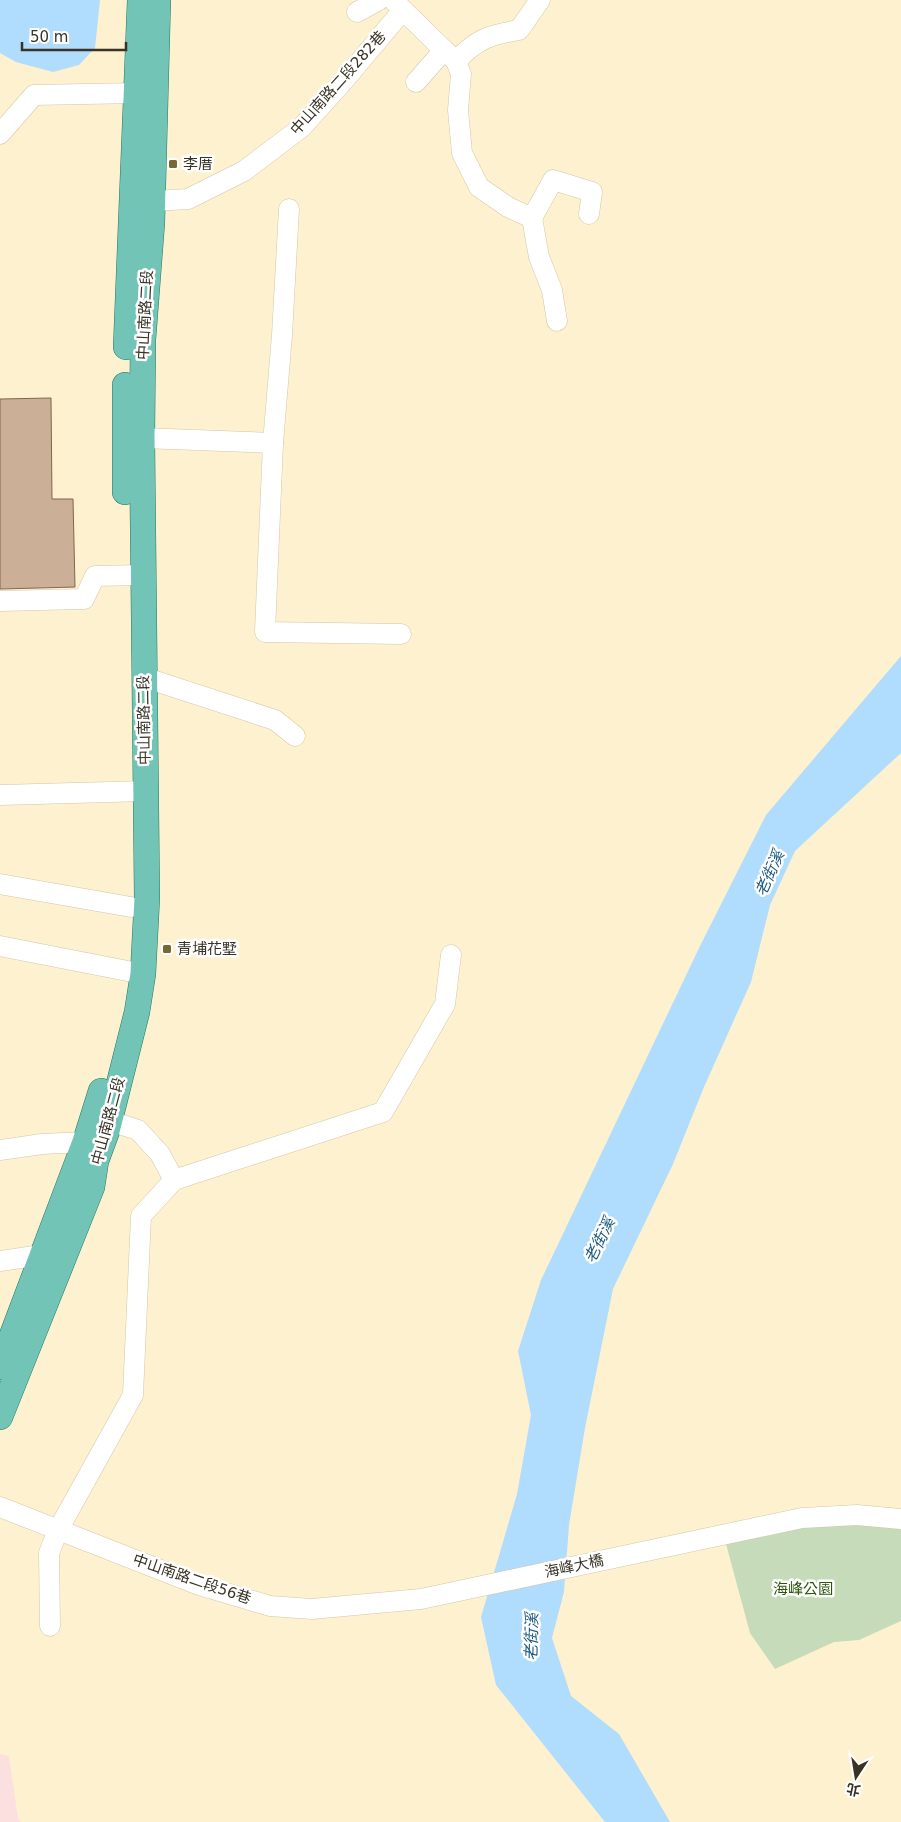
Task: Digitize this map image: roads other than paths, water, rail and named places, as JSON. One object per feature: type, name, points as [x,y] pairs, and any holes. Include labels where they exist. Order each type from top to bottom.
[{"type":"main road","name":"中山南路二段","points":[[0,1367],[85,1142],[103,1087],[122,1008],[135,973],[147,898],[137,791],[134,575],[142,438],[142,202],[136,93],[140,0]]},
{"type":"main road","name":"中山南路二段","points":[[0,1416],[92,1188],[96,1161],[110,1121],[137,1012],[131,907],[144,677],[124,437],[127,290],[142,202],[158,0]]},
{"type":"street","points":[[357,12],[379,0]]},
{"type":"street","points":[[416,82],[450,55],[494,35],[518,30],[540,0]]},
{"type":"street","name":"中山南路二段282巷","points":[[142,202],[188,199],[244,171],[302,127],[346,78],[398,5],[450,55]]},
{"type":"street","points":[[450,55],[460,74],[458,110],[462,153],[479,187],[508,207],[532,218]]},
{"type":"street","points":[[0,134],[34,95],[136,93]]},
{"type":"street","points":[[558,321],[552,290],[539,257],[532,218],[553,180],[592,192],[589,214]]},
{"type":"street","points":[[289,209],[282,335],[273,442],[265,632],[401,634]]},
{"type":"street","points":[[142,438],[273,442]]},
{"type":"street","points":[[0,601],[84,600],[95,576],[134,575]]},
{"type":"street","points":[[144,677],[275,720],[295,736]]},
{"type":"street","points":[[0,795],[137,791]]},
{"type":"street","points":[[0,884],[131,907]]},
{"type":"street","points":[[0,946],[135,973]]},
{"type":"street","points":[[50,1626],[49,1553],[58,1530],[133,1395],[141,1216],[174,1180],[383,1112],[445,1004],[451,955]]},
{"type":"street","points":[[110,1121],[138,1130],[160,1154],[174,1180]]},
{"type":"street","points":[[0,1150],[42,1144],[85,1142]]},
{"type":"street","points":[[0,1261],[41,1256]]},
{"type":"street","name":"中山南路二段56巷","points":[[0,1507],[199,1585],[270,1606],[312,1609],[422,1599]]},
{"type":"street","name":"海峰大橋","points":[[422,1599],[802,1518],[857,1515],[901,1519]]},
{"type":"water","points":[[0,0],[100,0],[95,48],[79,65],[53,72],[16,62],[0,53]]},
{"type":"water","name":"老街溪","points":[[901,656],[901,753],[795,851],[770,905],[751,982],[704,1087],[673,1164],[613,1289],[585,1428],[569,1525],[564,1592],[552,1638],[571,1696],[619,1734],[670,1822],[605,1822],[496,1685],[481,1617],[517,1494],[531,1415],[518,1351],[541,1280],[700,946],[766,815]]},
{"type":"place","name":"李厝","points":[[173,164]]},
{"type":"place","name":"青埔花墅","points":[[167,949]]},
{"type":"park label","name":"海峰公園","points":[[803,1589]]}]
